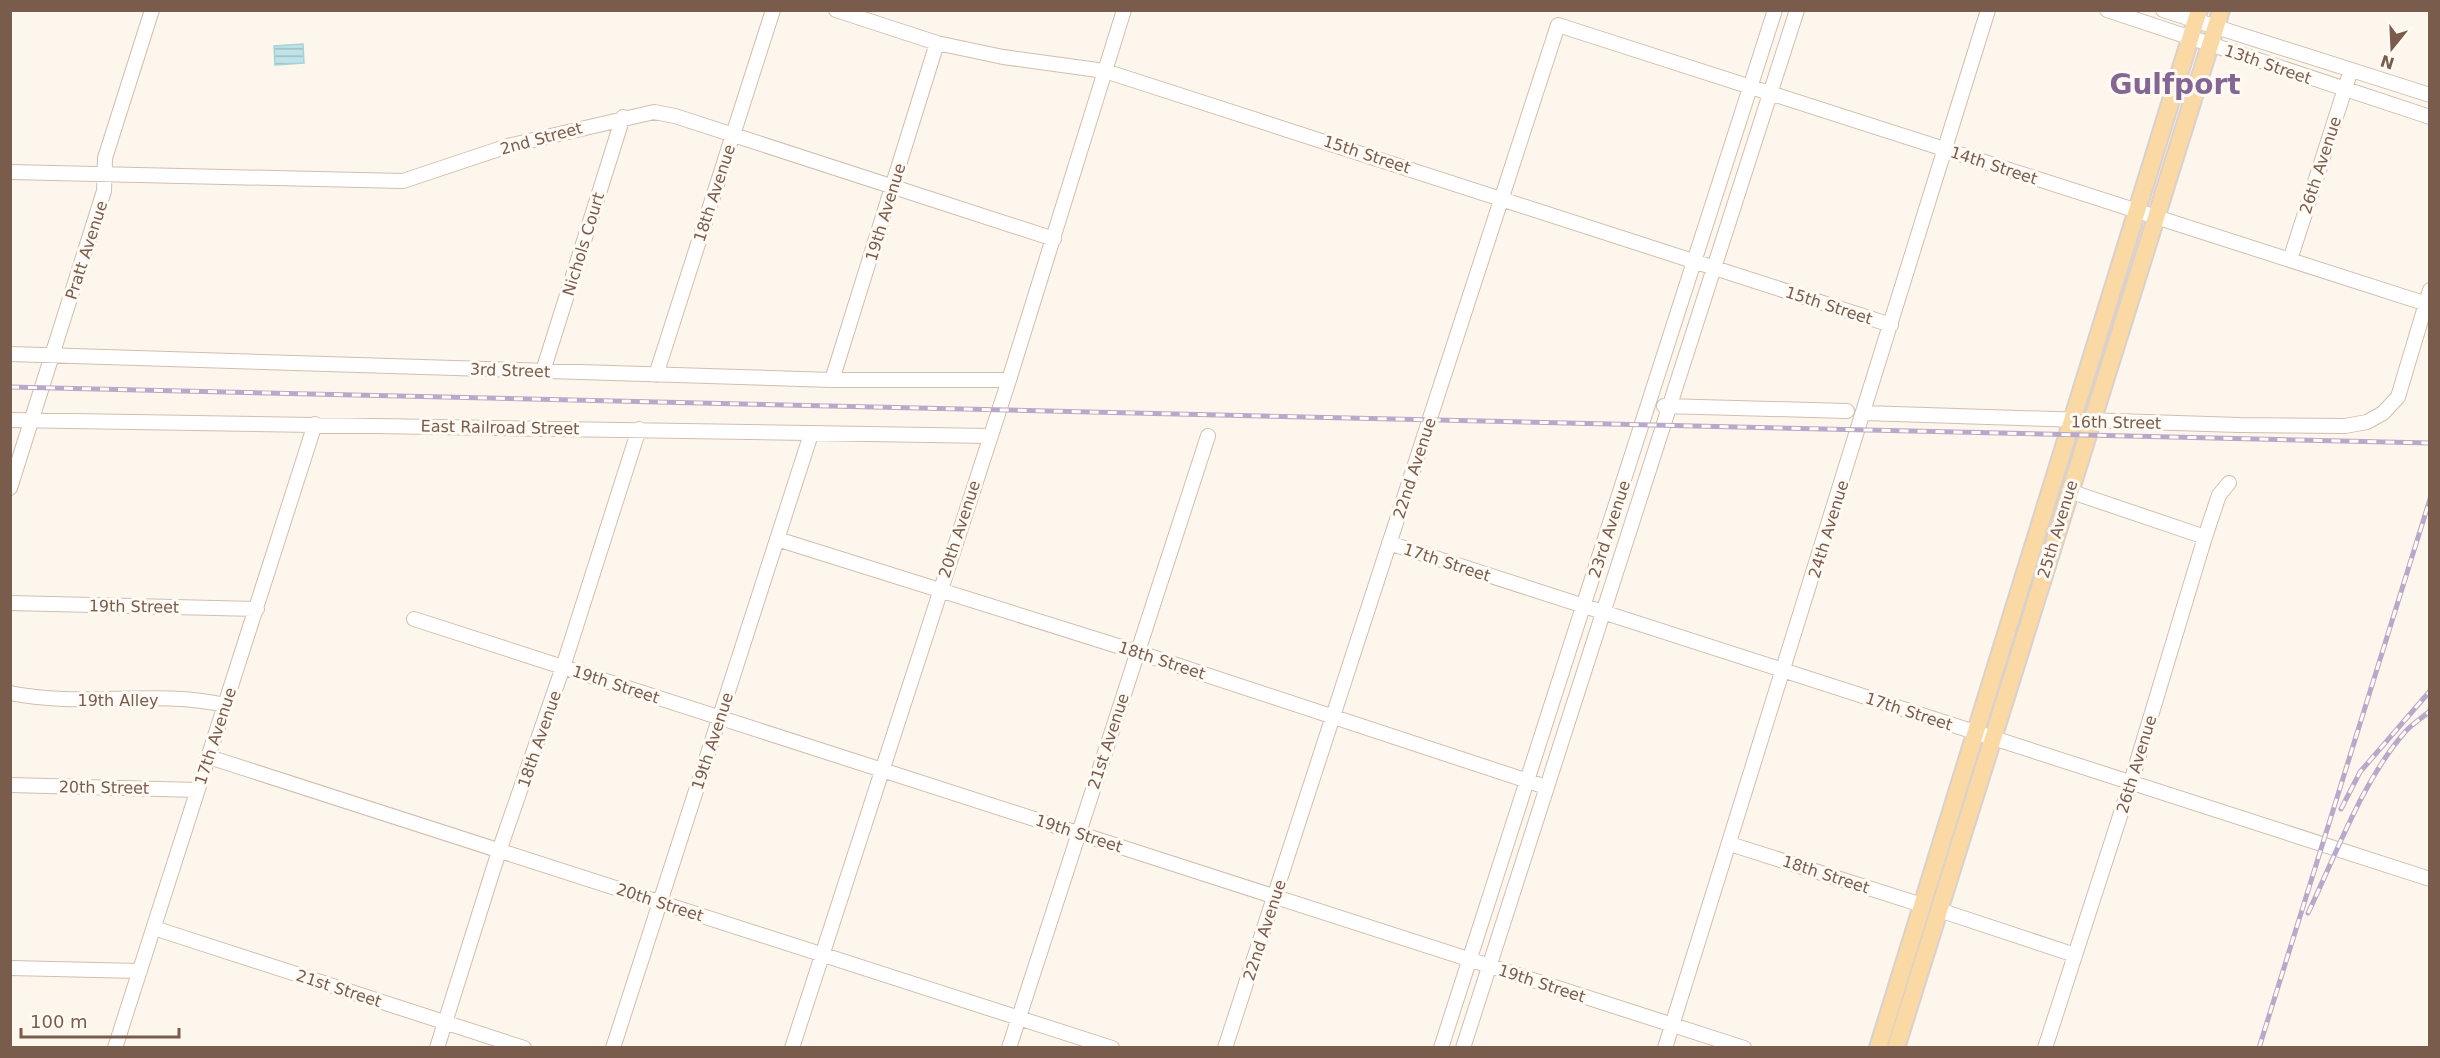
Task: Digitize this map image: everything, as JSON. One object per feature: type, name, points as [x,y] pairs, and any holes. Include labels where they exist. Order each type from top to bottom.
[{"type":"main road","name":"25th Avenue","points":[[1896,1047],[2221,10]]},
{"type":"main road","name":"25th Avenue","points":[[1878,1047],[2195,23]]},
{"type":"street","name":"Pratt Avenue","points":[[10,488],[104,191],[105,158],[152,10]]},
{"type":"street","name":"18th Avenue","points":[[656,375],[773,10]]},
{"type":"street","name":"15th Street","points":[[836,10],[938,43],[1003,57],[1105,71],[1891,325]]},
{"type":"street","name":"20th Avenue","points":[[792,1047],[1009,380],[1124,10]]},
{"type":"street","name":"23rd Avenue","points":[[1441,1047],[1696,262],[1775,10]]},
{"type":"street","name":"23rd Avenue","points":[[1463,1047],[1797,10]]},
{"type":"street","name":"24th Avenue","points":[[1665,1047],[1988,10]]},
{"type":"street","name":"13th Street","points":[[2107,10],[2195,23]]},
{"type":"street","name":"13th Street","points":[[2163,10],[2195,23],[2212,36],[2344,90],[2430,117]]},
{"type":"street","name":"14th Street","points":[[1558,25],[2290,260],[2428,300]]},
{"type":"street","name":"22nd Avenue","points":[[1225,1047],[1558,25]]},
{"type":"street","name":"13th Street","points":[[2212,36],[2351,70],[2430,95]]},
{"type":"street","name":"19th Avenue","points":[[832,380],[938,43]]},
{"type":"street","name":"26th Avenue","points":[[2290,260],[2351,70]]},
{"type":"street","name":"2nd Street","points":[[10,172],[403,181],[508,146],[623,117],[654,112],[1054,239]]},
{"type":"street","name":"Nichols Court","points":[[543,371],[623,117]]},
{"type":"street","points":[[1733,144],[1750,159]]},
{"type":"street","name":"16th Street","points":[[1864,413],[2072,421],[2345,426],[2367,422],[2383,413],[2398,398],[2428,300]]},
{"type":"street","name":"3rd Street","points":[[10,354],[832,380],[1009,380]]},
{"type":"street","points":[[1650,404],[1670,407],[1847,411]]},
{"type":"street","name":"East Railroad Street","points":[[10,420],[990,436]]},
{"type":"street","name":"17th Avenue","points":[[115,1047],[315,424]]},
{"type":"street","name":"18th Avenue","points":[[437,1047],[499,850],[563,668],[639,429]]},
{"type":"street","name":"19th Avenue","points":[[613,1047],[811,434]]},
{"type":"street","name":"21st Avenue","points":[[1009,1047],[1208,436]]},
{"type":"street","name":"26th Avenue","points":[[2045,1047],[2131,782],[2205,537],[2219,495],[2229,483]]},
{"type":"street","points":[[2069,491],[2205,537]]},
{"type":"street","name":"18th Street","points":[[777,539],[1137,652],[1546,787]]},
{"type":"street","name":"17th Street","points":[[1389,543],[2430,879]]},
{"type":"street","name":"19th Street","points":[[10,603],[257,609]]},
{"type":"street","name":"19th Street","points":[[414,619],[1744,1047]]},
{"type":"street","name":"19th Alley","points":[[10,693],[82,701],[190,700],[225,705]]},
{"type":"street","name":"20th Street","points":[[209,757],[1112,1047]]},
{"type":"street","name":"20th Street","points":[[10,785],[197,790]]},
{"type":"street","name":"18th Street","points":[[1730,844],[1922,905]]},
{"type":"street","points":[[1939,910],[2075,955]]},
{"type":"street","name":"21st Street","points":[[154,928],[524,1047]]},
{"type":"street","points":[[10,968],[140,971]]},
{"type":"water","points":[[303,44],[304,63],[275,65],[274,46]]},
{"type":"railway","points":[[10,387],[2430,443]]},
{"type":"railway","points":[[2259,1048],[2430,499]]},
{"type":"railway","points":[[2341,809],[2360,772],[2430,691]]},
{"type":"railway","points":[[2308,913],[2351,819],[2376,773],[2405,732],[2430,711]]},
{"type":"district","name":"Gulfport","points":[[2175,84]]}]
